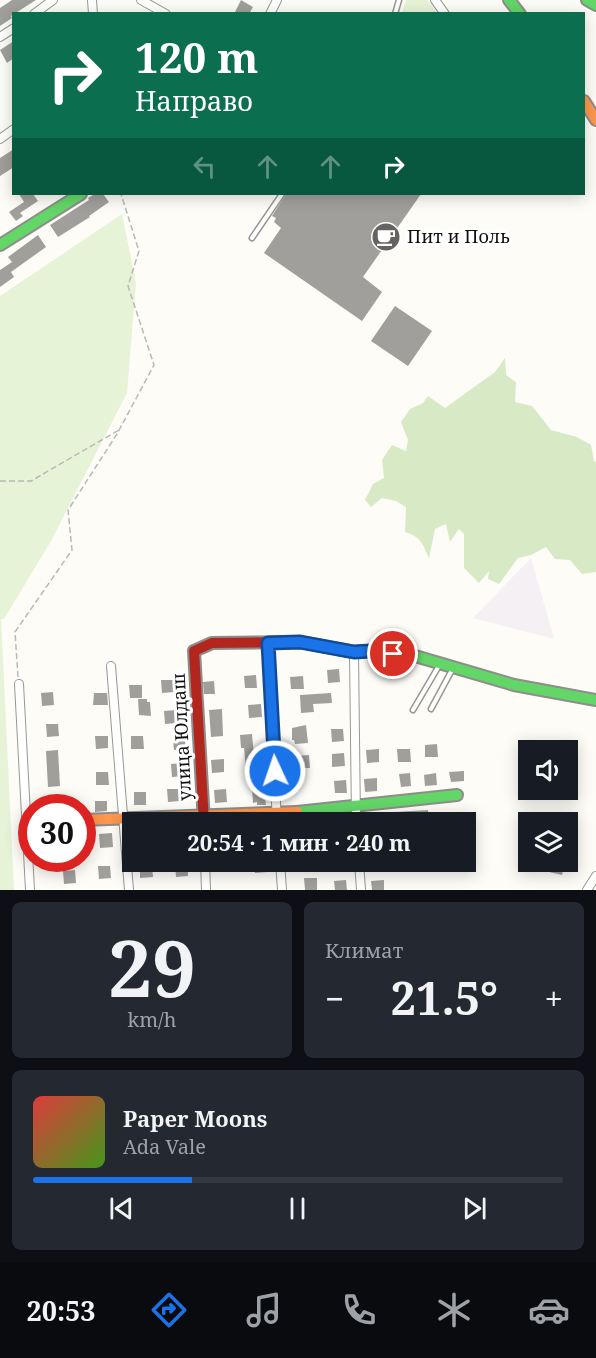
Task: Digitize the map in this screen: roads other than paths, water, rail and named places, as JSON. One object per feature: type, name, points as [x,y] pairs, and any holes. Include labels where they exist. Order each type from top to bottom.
[{"type":"street","points":[[37,12],[53,0]]},
{"type":"street","points":[[141,0],[162,12]]},
{"type":"street","points":[[508,0],[518,12]]},
{"type":"street","points":[[587,0],[596,4]]},
{"type":"street","points":[[585,103],[596,120]]},
{"type":"street","points":[[0,245],[79,195]]},
{"type":"street","points":[[277,812],[268,643],[300,642],[354,652],[371,651],[415,656],[514,685],[596,700]]},
{"type":"street","name":"улица Юлдаш","points":[[203,812],[194,651],[212,644],[268,643]]},
{"type":"street","points":[[354,652],[355,812]]},
{"type":"street","points":[[111,666],[124,812]]},
{"type":"street","points":[[19,684],[27,794]]},
{"type":"street","points":[[324,812],[457,795]]},
{"type":"street","points":[[96,819],[122,817]]},
{"type":"street","points":[[30,872],[30,890]]},
{"type":"street","points":[[128,872],[129,890]]},
{"type":"street","points":[[205,872],[206,890]]},
{"type":"street","points":[[281,872],[282,890]]},
{"type":"street","points":[[360,872],[361,890]]},
{"type":"street","points":[[587,890],[596,876]]},
{"type":"lane","points":[[252,238],[281,195]]},
{"type":"lane","points":[[413,710],[440,663]]},
{"type":"lane","points":[[431,709],[454,667]]},
{"type":"place","name":"Пит и Поль","points":[[386,237]]}]
